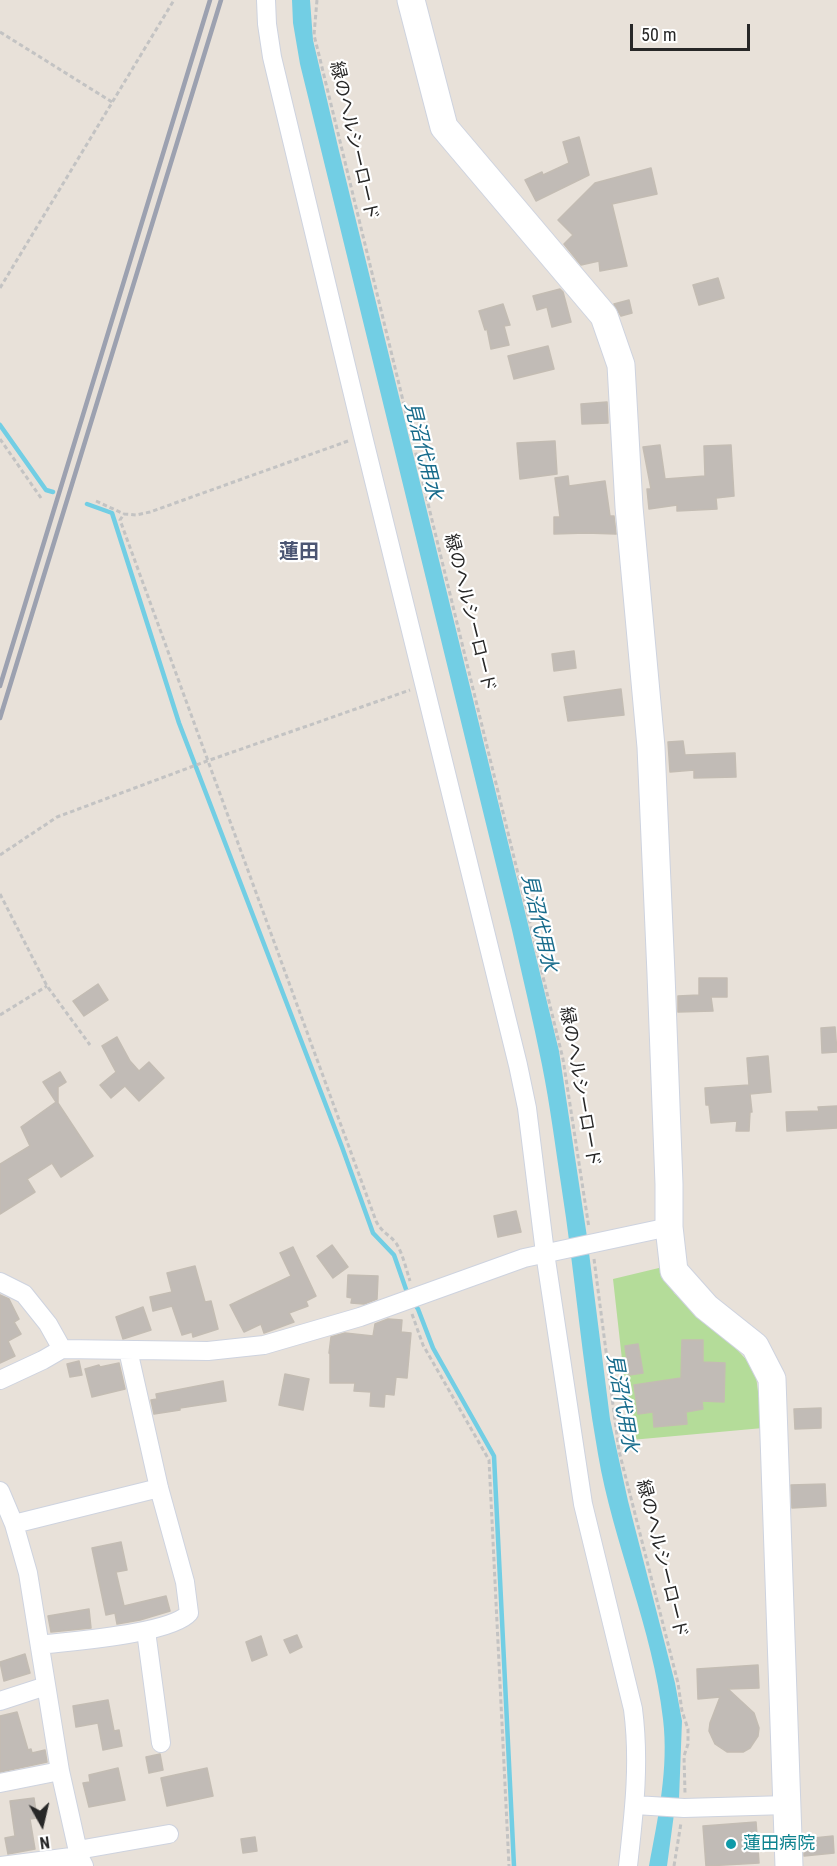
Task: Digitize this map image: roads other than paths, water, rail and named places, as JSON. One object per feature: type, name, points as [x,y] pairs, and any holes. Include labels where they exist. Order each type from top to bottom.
[{"type":"street","points":[[266,0],[272,57],[363,436],[519,1065],[583,1504],[633,1709],[644,1805],[628,1866]]},
{"type":"street","points":[[411,0],[444,127],[604,316],[621,365],[629,507],[651,747],[663,1009],[669,1227],[674,1271],[706,1307],[755,1346],[771,1379],[789,1866]]},
{"type":"street","points":[[0,1380],[62,1349],[208,1351],[264,1345],[360,1317],[524,1257],[591,1244],[602,1239],[669,1227]]},
{"type":"street","points":[[0,1282],[24,1294],[48,1324],[62,1349]]},
{"type":"street","points":[[40,1645],[146,1631],[184,1619],[189,1613],[185,1582],[159,1488],[128,1350]]},
{"type":"street","points":[[15,1524],[159,1488]]},
{"type":"street","points":[[0,1491],[15,1524],[28,1573],[60,1771],[80,1857]]},
{"type":"street","points":[[146,1631],[161,1743]]},
{"type":"street","points":[[0,1701],[46,1686]]},
{"type":"street","points":[[0,1783],[60,1771]]},
{"type":"street","points":[[644,1805],[787,1806]]},
{"type":"street","points":[[2,1866],[80,1857],[169,1834]]},
{"type":"water","points":[[292,0],[310,0],[313,40],[339,151],[559,1051],[587,1237],[610,1419],[628,1501],[675,1683],[682,1721],[679,1799],[674,1814],[667,1866],[649,1866],[662,1793],[665,1756],[658,1685],[642,1619],[613,1520],[598,1454],[587,1386],[566,1217],[542,1065],[512,930],[300,64],[293,23]]},
{"type":"waterway","points":[[0,425],[46,490],[53,492]]},
{"type":"waterway","points":[[87,504],[112,513],[179,723],[373,1233],[394,1255],[408,1295]]},
{"type":"waterway","points":[[413,1302],[433,1348],[494,1456],[514,1866]]},
{"type":"railway","points":[[0,686],[210,0]]},
{"type":"railway","points":[[0,718],[221,0]]},
{"type":"place","name":"蓮田病院","points":[[731,1844]]},
{"type":"district","name":"蓮田","points":[[299,553]]},
{"type":"water label","name":"見沼代用水","points":[[422,451]]},
{"type":"water label","name":"見沼代用水","points":[[538,923]]},
{"type":"water label","name":"見沼代用水","points":[[621,1403]]}]
